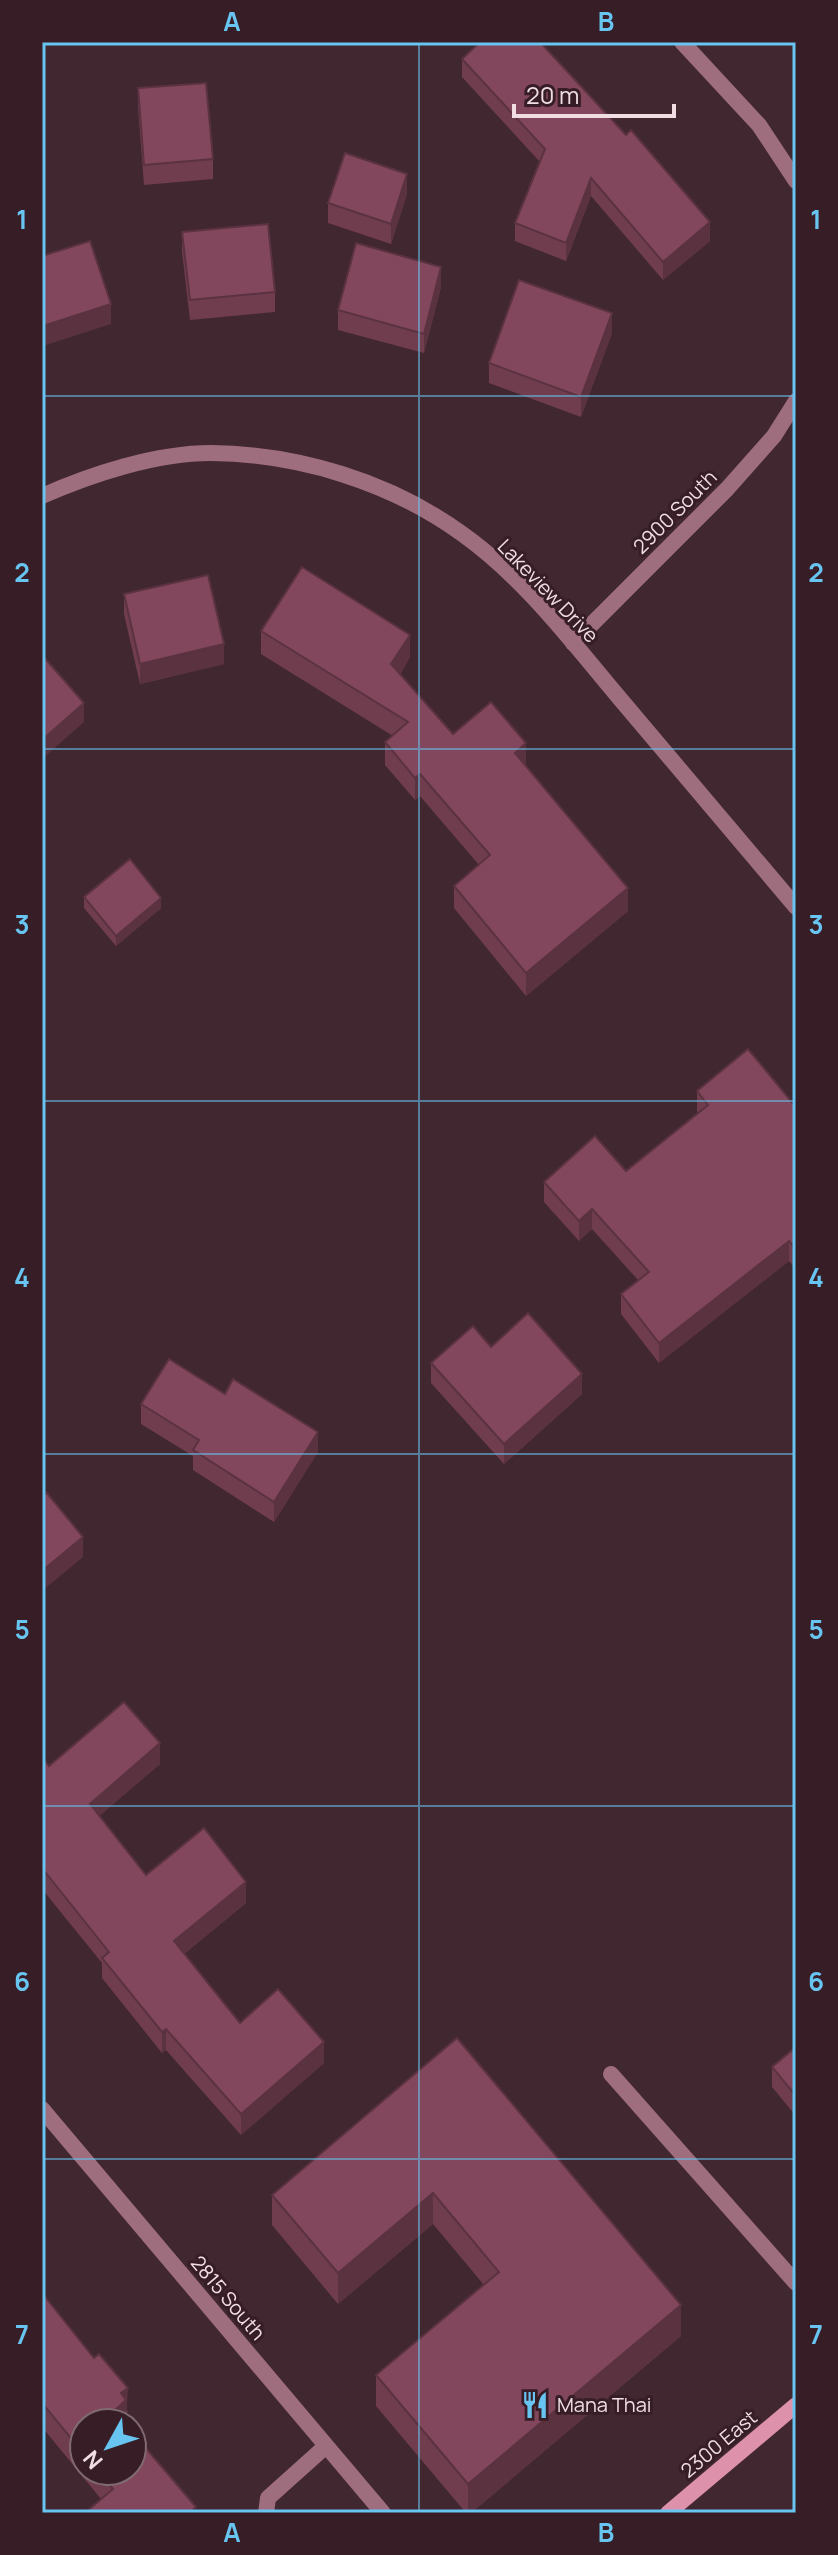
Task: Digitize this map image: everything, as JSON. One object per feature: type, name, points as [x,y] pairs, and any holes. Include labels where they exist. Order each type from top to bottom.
[{"type":"main road","name":"2300 East","points":[[668,2513],[796,2405]]},
{"type":"street","points":[[682,42],[759,125],[796,181]]},
{"type":"street","name":"2900 South","points":[[573,643],[727,489],[774,436],[796,401]]},
{"type":"street","name":"Lakeview Drive","points":[[42,496],[81,479],[143,462],[209,453],[273,459],[338,472],[403,499],[461,533],[512,575],[796,907]]},
{"type":"street","points":[[611,2074],[796,2283]]},
{"type":"street","name":"2815 South","points":[[42,2109],[383,2513]]},
{"type":"street","points":[[266,2513],[268,2498],[326,2446]]},
{"type":"building","points":[[480,42],[540,42],[626,135],[631,130],[710,222],[663,262],[591,178],[566,243],[515,223],[545,149],[462,59]]},
{"type":"building","points":[[206,83],[213,159],[144,165],[138,88]]},
{"type":"building","points":[[345,153],[407,174],[391,224],[328,203]]},
{"type":"building","points":[[268,224],[275,292],[190,300],[182,232]]},
{"type":"building","points":[[90,241],[111,304],[43,326],[42,256]]},
{"type":"building","points":[[356,243],[441,267],[424,334],[338,310]]},
{"type":"building","points":[[519,280],[612,313],[581,397],[489,363]]},
{"type":"building","points":[[302,567],[410,635],[391,664],[453,734],[491,702],[526,743],[515,753],[628,888],[526,973],[454,886],[490,855],[420,774],[415,778],[385,742],[408,722],[261,631]]},
{"type":"building","points":[[208,575],[224,644],[140,664],[124,594]]},
{"type":"building","points":[[42,655],[84,703],[42,740]]},
{"type":"building","points":[[130,859],[161,898],[116,936],[84,897]]},
{"type":"building","points":[[748,1049],[796,1107],[796,1249],[789,1241],[659,1343],[621,1294],[649,1272],[592,1209],[579,1221],[544,1182],[595,1136],[626,1171],[708,1105],[697,1091]]},
{"type":"building","points":[[528,1313],[582,1374],[504,1444],[431,1363],[473,1326],[491,1347]]},
{"type":"building","points":[[169,1359],[225,1394],[233,1379],[318,1432],[274,1502],[193,1450],[199,1440],[141,1404]]},
{"type":"building","points":[[46,1492],[83,1537],[42,1571],[42,1496]]},
{"type":"building","points":[[124,1702],[160,1743],[90,1804],[146,1875],[204,1828],[246,1882],[174,1941],[240,2023],[278,1989],[324,2042],[241,2114],[166,2029],[162,2032],[102,1958],[109,1952],[42,1868],[42,1757],[49,1766]]},
{"type":"building","points":[[457,2038],[681,2305],[468,2484],[376,2375],[499,2272],[433,2193],[338,2273],[272,2195]]},
{"type":"building","points":[[796,2047],[796,2096],[772,2067]]},
{"type":"building","points":[[42,2293],[94,2358],[99,2354],[128,2388],[121,2393],[126,2400],[118,2407],[68,2407],[68,2435],[42,2403]]},
{"type":"building","points":[[148,2451],[196,2507],[189,2513],[85,2513],[113,2489],[111,2487],[148,2487]]},
{"type":"place","name":"Mana Thai","points":[[535,2405]]}]
